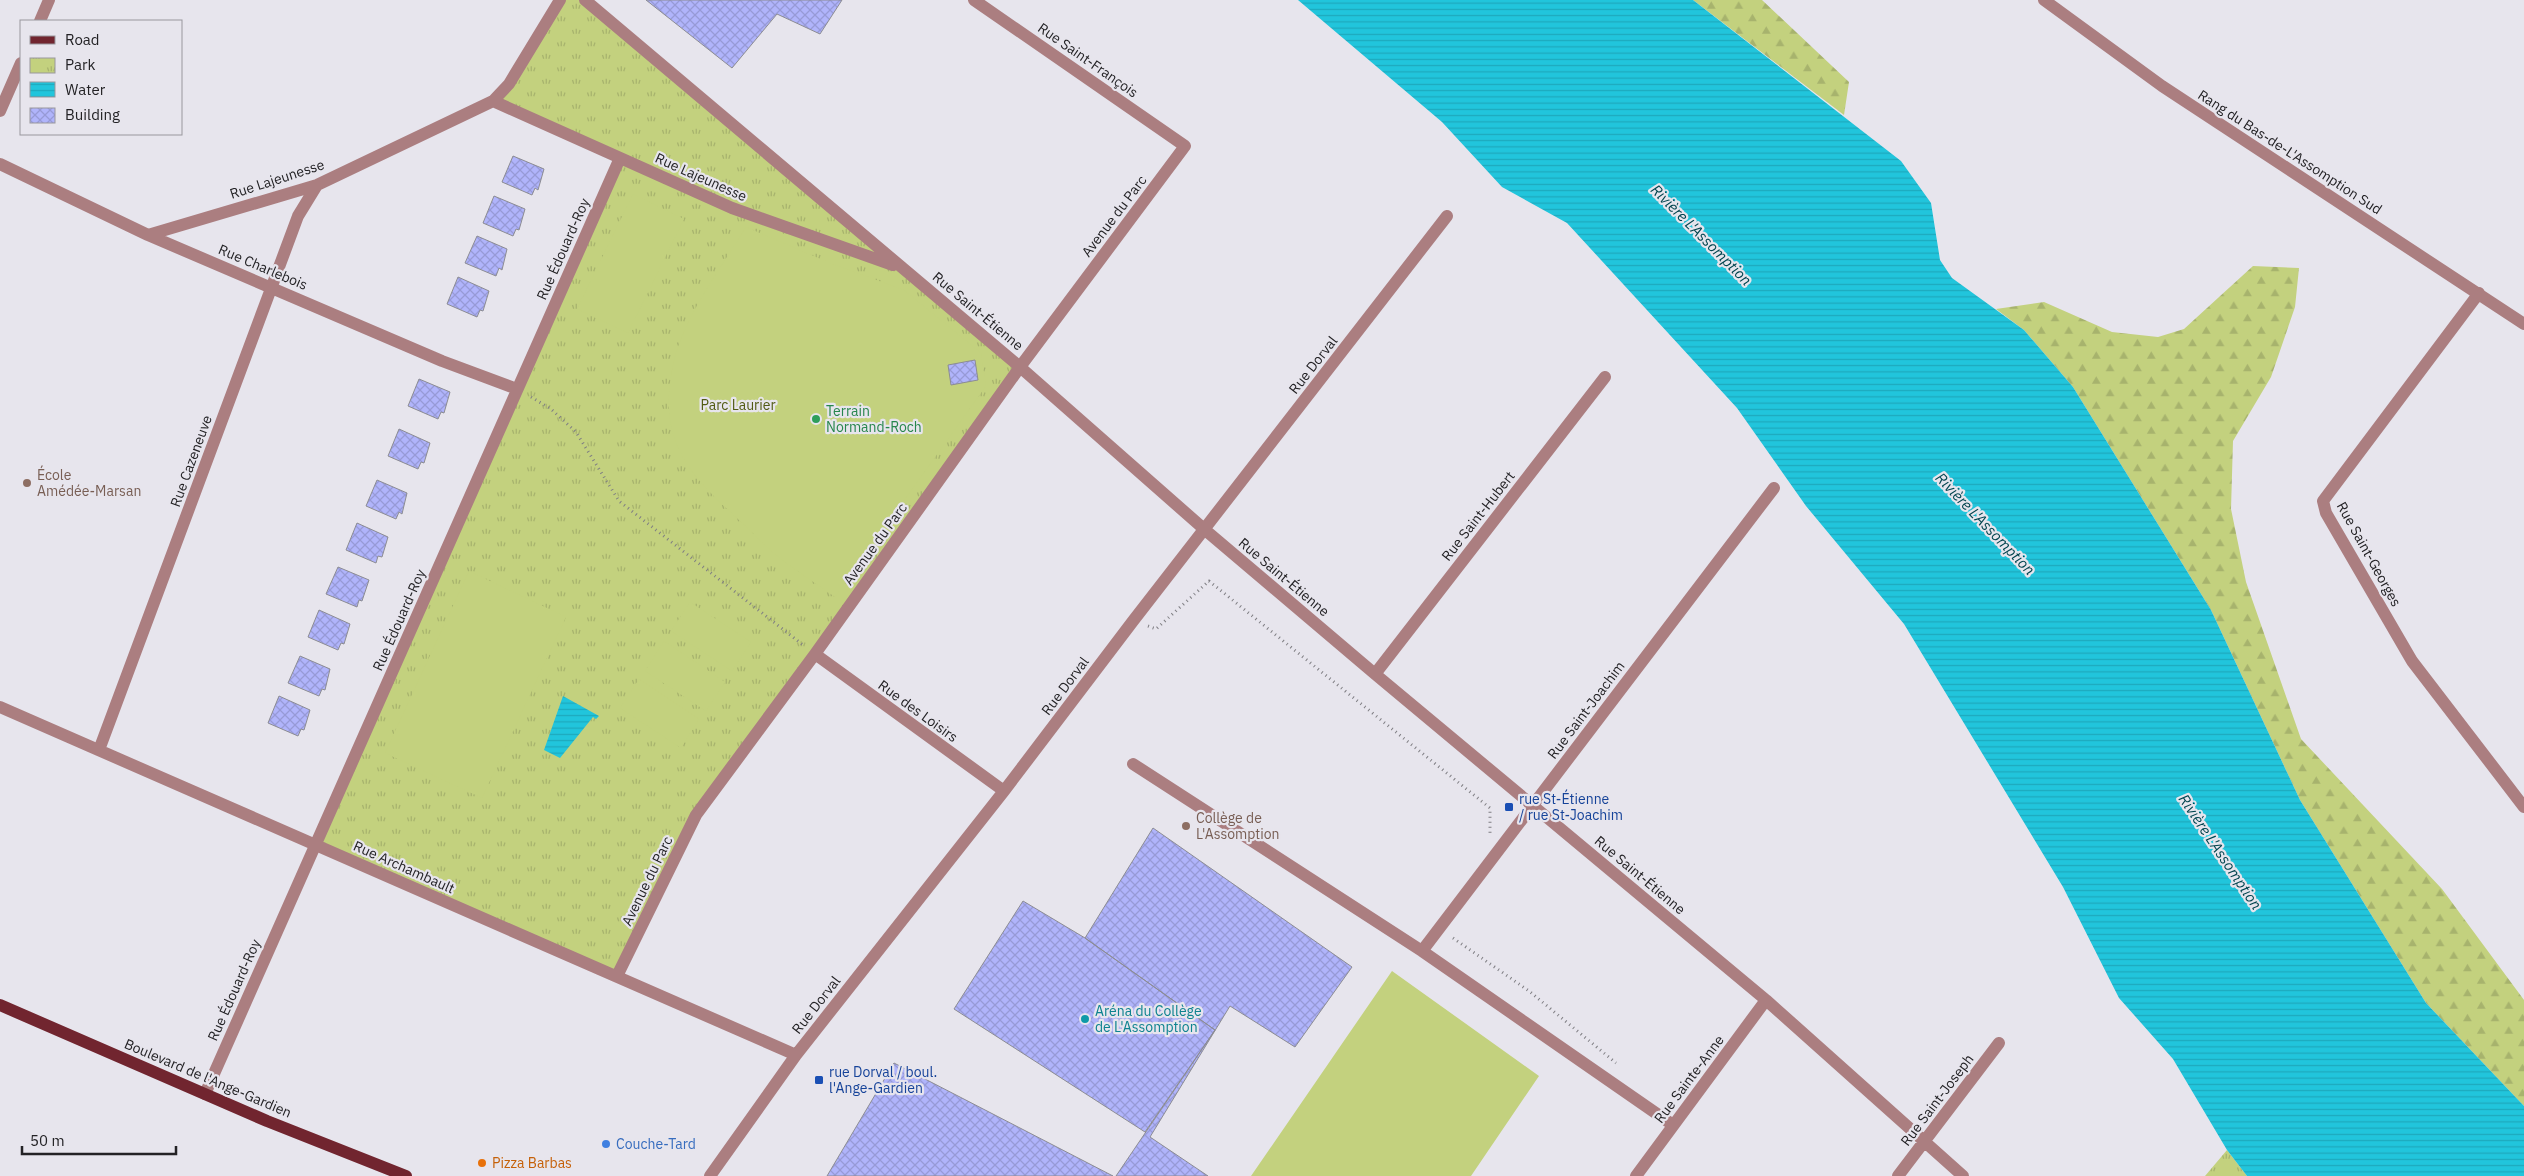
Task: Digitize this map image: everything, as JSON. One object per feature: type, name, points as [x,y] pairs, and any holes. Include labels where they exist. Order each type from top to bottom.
[{"type":"main road","name":"Boulevard de l'Ange-Gardien","points":[[0,1005],[205,1094],[406,1176]]},
{"type":"street","points":[[40,20],[49,0]]},
{"type":"street","name":"Rue Lajeunesse","points":[[148,235],[317,185],[493,102],[509,84],[560,0]]},
{"type":"street","name":"Rue Saint-Étienne","points":[[585,0],[1020,367],[1204,529],[1375,674],[1534,804],[1766,1000],[1963,1176]]},
{"type":"street","name":"Rue Saint-François","points":[[974,0],[1185,146]]},
{"type":"street","name":"Rang du Bas-de-L'Assomption Sud","points":[[2044,0],[2162,86],[2524,324]]},
{"type":"street","points":[[0,111],[20,64]]},
{"type":"street","name":"Rue Lajeunesse","points":[[493,102],[732,208],[903,268]]},
{"type":"street","name":"Avenue du Parc","points":[[617,976],[696,815],[815,654],[1020,367],[1185,146]]},
{"type":"street","name":"Rue Édouard-Roy","points":[[205,1094],[620,158]]},
{"type":"street","name":"Rue Charlebois","points":[[0,164],[148,235],[272,286],[442,361],[517,389]]},
{"type":"street","name":"Rue Cazeneuve","points":[[99,750],[298,216],[317,185]]},
{"type":"street","name":"Rue Dorval","points":[[710,1176],[796,1055],[1004,791],[1133,621],[1447,216]]},
{"type":"street","name":"Rue Saint-Georges","points":[[2479,293],[2324,501],[2326,512],[2412,660],[2524,808]]},
{"type":"street","name":"Rue Saint-Hubert","points":[[1375,674],[1606,377]]},
{"type":"street","name":"Rue Saint-Joachim","points":[[1422,951],[1774,488]]},
{"type":"street","name":"Rue des Loisirs","points":[[815,654],[1004,791]]},
{"type":"street","name":"Rue Archambault","points":[[0,707],[796,1055]]},
{"type":"street","points":[[1133,764],[1422,951],[1673,1125]]},
{"type":"street","name":"Rue Sainte-Anne","points":[[1636,1176],[1766,1000]]},
{"type":"street","name":"Rue Saint-Joseph","points":[[1898,1176],[1999,1042]]},
{"type":"path","points":[[517,389],[551,409],[576,432],[619,501],[815,654]]},
{"type":"path","points":[[1133,621],[1156,628],[1209,581],[1490,808],[1490,836]]},
{"type":"path","points":[[1439,929],[1529,991],[1620,1066]]},
{"type":"green space","name":"Parc Laurier","points":[[560,0],[585,0],[1020,367],[696,815],[617,976],[315,845],[620,158],[493,101]]},
{"type":"green space","points":[[1693,0],[1762,0],[1849,82],[1844,115]]},
{"type":"green space","points":[[633,194],[684,219],[628,333],[577,309]]},
{"type":"green space","name":"Terrain Normand-Roch","points":[[746,227],[830,263],[904,290],[981,353],[986,386],[835,597],[779,557],[709,491],[685,461],[671,426],[669,406],[670,383],[679,344],[687,324],[703,295]]},
{"type":"green space","points":[[2253,266],[2299,268],[2295,307],[2271,377],[2233,441],[2231,509],[2246,582],[2301,739],[2442,889],[2524,1000],[2524,1106],[2426,1003],[2300,800],[2211,610],[2073,387],[2024,330],[1996,309],[2044,302],[2112,332],[2158,337],[2184,329]]},
{"type":"green space","points":[[469,571],[566,617],[482,798],[385,753]]},
{"type":"green space","points":[[690,602],[751,642],[732,671],[671,631]]},
{"type":"green space","points":[[664,641],[725,682],[706,711],[645,671]]},
{"type":"green space","points":[[639,679],[699,719],[681,748],[620,708]]},
{"type":"green space","points":[[1392,971],[1539,1076],[1471,1176],[1251,1176]]},
{"type":"green space","points":[[2227,1150],[2247,1176],[2205,1176]]},
{"type":"water","name":"Rivière L'Assomption","points":[[1298,0],[1693,0],[1901,161],[1931,203],[1940,260],[1952,278],[2024,330],[2073,387],[2211,610],[2300,800],[2426,1003],[2524,1106],[2524,1176],[2247,1176],[2227,1150],[2173,1059],[2119,998],[2063,887],[1904,624],[1806,506],[1737,408],[1567,223],[1502,187],[1442,122]]},
{"type":"water","points":[[563,696],[599,716],[596,719],[593,717],[560,758],[544,750]]},
{"type":"building","points":[[646,0],[842,0],[820,34],[777,14],[732,68]]},
{"type":"building","points":[[513,156],[544,169],[538,190],[535,188],[532,195],[502,182]]},
{"type":"building","points":[[494,196],[525,209],[519,230],[516,229],[513,236],[483,223]]},
{"type":"building","points":[[477,236],[507,249],[502,270],[499,268],[496,276],[465,263]]},
{"type":"building","points":[[458,277],[489,291],[483,311],[480,310],[477,317],[447,304]]},
{"type":"building","points":[[975,360],[978,380],[951,385],[948,365]]},
{"type":"building","points":[[419,379],[450,392],[444,413],[441,412],[438,419],[408,406]]},
{"type":"building","points":[[399,429],[430,443],[424,463],[421,462],[418,469],[388,456]]},
{"type":"building","points":[[377,480],[407,493],[402,514],[399,512],[396,519],[366,506]]},
{"type":"building","points":[[357,523],[388,537],[382,557],[378,556],[376,563],[346,550]]},
{"type":"building","points":[[338,567],[369,580],[362,601],[359,600],[357,607],[326,594]]},
{"type":"building","points":[[319,610],[350,624],[344,644],[341,643],[338,650],[308,637]]},
{"type":"building","points":[[300,656],[330,669],[325,690],[322,689],[319,696],[288,683]]},
{"type":"building","points":[[279,696],[310,710],[304,730],[301,729],[298,736],[268,723]]},
{"type":"building","points":[[1153,828],[1352,967],[1295,1047],[1230,1006],[1150,1137],[1208,1176],[1116,1176],[1215,1030],[1085,938]]},
{"type":"building","name":"Aréna du Collège de L'Assomption","points":[[1023,901],[1085,938],[1215,1030],[1145,1132],[954,1009]]},
{"type":"building","points":[[894,1063],[1113,1176],[827,1176]]},
{"type":"place","name":"Terrain Normand-Roch","points":[[816,419]]},
{"type":"place","name":"École Amédée-Marsan","points":[[27,483]]},
{"type":"place","name":"rue St-Étienne / rue St-Joachim","points":[[1509,807]]},
{"type":"place","name":"Collège de L'Assomption","points":[[1186,826]]},
{"type":"place","name":"Aréna du Collège de L'Assomption","points":[[1085,1019]]},
{"type":"place","name":"rue Dorval / boul. l'Ange-Gardien","points":[[819,1080]]},
{"type":"place","name":"Couche-Tard","points":[[606,1144]]},
{"type":"place","name":"Pizza Barbas","points":[[482,1163]]}]
